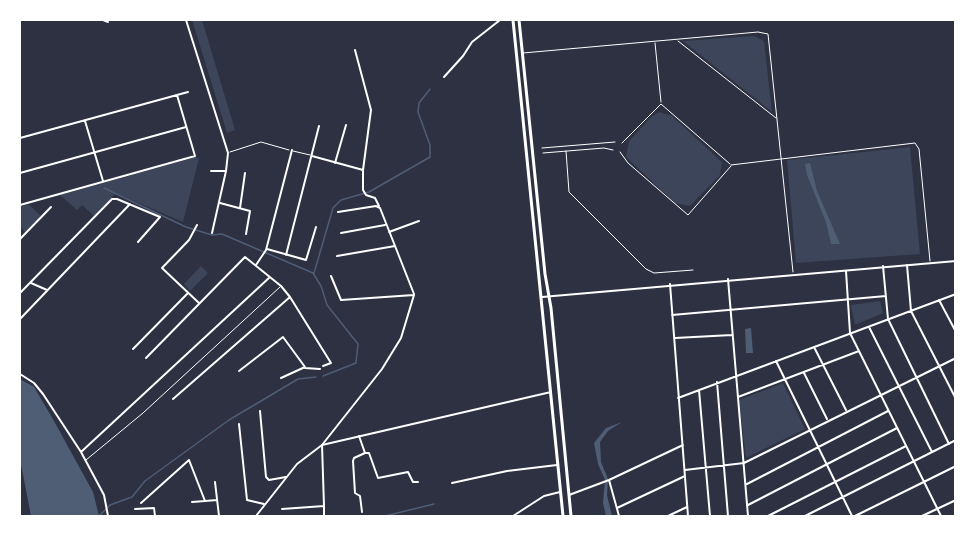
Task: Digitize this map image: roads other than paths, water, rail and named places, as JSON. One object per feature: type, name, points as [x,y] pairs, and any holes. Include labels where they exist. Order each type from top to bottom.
[{"type":"main road","points":[[513,20],[563,516]]},
{"type":"main road","points":[[519,20],[571,516]]},
{"type":"street","points":[[103,20],[108,22]]},
{"type":"street","points":[[186,20],[228,153],[220,203],[212,232]]},
{"type":"street","points":[[444,77],[472,42],[500,20]]},
{"type":"street","points":[[324,516],[322,445],[387,362],[401,338],[414,295],[380,208],[375,198],[366,195],[363,190],[363,171],[371,110],[355,50]]},
{"type":"street","points":[[20,138],[188,92]]},
{"type":"street","points":[[20,204],[195,156],[177,95]]},
{"type":"street","points":[[85,120],[103,182]]},
{"type":"street","points":[[335,164],[346,125]]},
{"type":"street","points":[[286,255],[319,126]]},
{"type":"street","points":[[20,173],[186,127]]},
{"type":"street","points":[[256,265],[265,254],[292,150]]},
{"type":"street","points":[[312,156],[363,171]]},
{"type":"street","points":[[211,171],[226,171]]},
{"type":"street","points":[[240,207],[245,173]]},
{"type":"street","points":[[20,293],[112,199],[160,217],[138,242]]},
{"type":"street","points":[[220,203],[240,207],[250,213],[246,234]]},
{"type":"street","points":[[20,319],[130,204]]},
{"type":"street","points":[[338,212],[376,206],[380,208]]},
{"type":"street","points":[[20,239],[51,207]]},
{"type":"street","points":[[388,232],[419,221]]},
{"type":"street","points":[[197,225],[195,232],[162,268],[199,303]]},
{"type":"street","points":[[341,233],[385,225]]},
{"type":"street","points":[[266,250],[306,260],[316,227]]},
{"type":"street","points":[[338,256],[395,246]]},
{"type":"street","points":[[146,358],[245,257],[281,286],[290,297],[330,363],[323,366]]},
{"type":"street","points":[[542,297],[670,284],[956,261]]},
{"type":"street","points":[[907,265],[911,311],[956,399]]},
{"type":"street","points":[[883,267],[888,319],[949,444]]},
{"type":"street","points":[[846,271],[850,333],[941,516]]},
{"type":"street","points":[[331,276],[341,300],[414,295]]},
{"type":"street","points":[[81,452],[270,277]]},
{"type":"street","points":[[728,279],[748,516]]},
{"type":"street","points":[[29,283],[47,290]]},
{"type":"street","points":[[670,284],[688,516]]},
{"type":"street","points":[[133,349],[188,293]]},
{"type":"street","points":[[678,398],[956,294]]},
{"type":"street","points":[[672,315],[886,296]]},
{"type":"street","points":[[173,399],[290,297]]},
{"type":"street","points":[[939,300],[956,332]]},
{"type":"street","points":[[869,327],[932,452]]},
{"type":"street","points":[[674,339],[732,334]]},
{"type":"street","points":[[239,371],[283,337],[305,368]]},
{"type":"street","points":[[814,347],[846,410]]},
{"type":"street","points":[[738,397],[859,351]]},
{"type":"street","points":[[685,470],[744,463],[879,393],[956,358]]},
{"type":"street","points":[[776,361],[834,481],[854,516],[956,466]]},
{"type":"street","points":[[281,378],[305,368],[320,369]]},
{"type":"street","points":[[804,373],[827,420]]},
{"type":"street","points":[[20,375],[34,383],[43,394],[86,460],[104,499],[108,516]]},
{"type":"street","points":[[717,382],[728,516]]},
{"type":"street","points":[[699,390],[710,516]]},
{"type":"street","points":[[256,516],[304,456],[322,445],[551,392]]},
{"type":"street","points":[[260,411],[266,477],[269,480],[286,477]]},
{"type":"street","points":[[746,484],[888,411]]},
{"type":"street","points":[[239,424],[247,500],[264,504]]},
{"type":"street","points":[[747,506],[897,428]]},
{"type":"street","points":[[358,436],[365,453],[369,453],[378,478],[408,472],[413,482],[418,482]]},
{"type":"street","points":[[806,516],[956,440]]},
{"type":"street","points":[[569,495],[609,481],[683,445]]},
{"type":"street","points":[[768,516],[906,446]]},
{"type":"street","points":[[362,512],[360,496],[354,493],[352,459],[365,453]]},
{"type":"street","points":[[141,503],[189,460],[205,501]]},
{"type":"street","points":[[453,483],[507,471],[557,465]]},
{"type":"street","points":[[617,508],[685,476]]},
{"type":"street","points":[[609,481],[619,516]]},
{"type":"street","points":[[215,482],[219,516]]},
{"type":"street","points":[[513,516],[544,496],[560,492]]},
{"type":"street","points":[[146,499],[154,508],[155,516]]},
{"type":"street","points":[[192,502],[217,500]]},
{"type":"street","points":[[922,516],[956,500]]},
{"type":"street","points":[[282,509],[324,506]]},
{"type":"street","points":[[668,516],[687,507]]},
{"type":"street","points":[[135,509],[152,508]]},
{"type":"lane","points":[[522,53],[758,32],[768,34],[793,274]]},
{"type":"lane","points":[[676,39],[777,120]]},
{"type":"lane","points":[[655,41],[661,104],[731,165]]},
{"type":"lane","points":[[622,143],[661,104]]},
{"type":"lane","points":[[228,153],[261,142],[312,156]]},
{"type":"lane","points":[[542,148],[615,142]]},
{"type":"lane","points":[[620,152],[628,163],[688,215],[731,165],[915,143],[919,149],[930,263]]},
{"type":"lane","points":[[543,153],[604,148],[613,150]]},
{"type":"lane","points":[[566,151],[569,192],[646,269],[654,273],[693,270]]},
{"type":"lane","points":[[86,460],[142,413],[281,286]]},
{"type":"waterway","points":[[314,273],[333,208],[341,200],[369,192],[430,157],[430,145],[418,112],[419,103],[430,89]]},
{"type":"waterway","points":[[104,188],[186,227],[212,235],[222,234],[313,273],[321,286],[327,305],[358,344],[356,363],[323,376]]},
{"type":"waterway","points":[[99,516],[110,505],[132,497],[145,481],[229,420],[298,379],[316,377]]},
{"type":"waterway","points":[[385,516],[434,504]]}]
